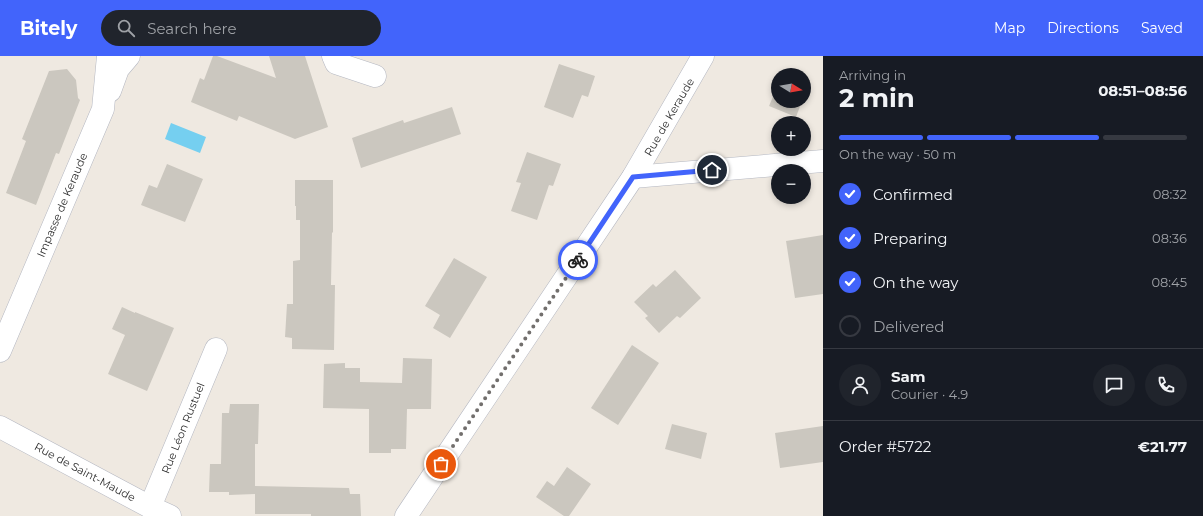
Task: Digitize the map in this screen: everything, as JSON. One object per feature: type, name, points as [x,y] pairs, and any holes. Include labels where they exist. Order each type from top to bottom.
[{"type":"street","name":"Impasse de Keraude","points":[[0,351],[103,109],[108,56]]},
{"type":"street","points":[[103,109],[118,69],[130,56]]},
{"type":"street","points":[[333,56],[336,63],[375,76]]},
{"type":"street","name":"Rue de Keraude","points":[[406,516],[633,177],[703,56]]},
{"type":"street","points":[[633,177],[823,161]]},
{"type":"street","name":"Rue Léon Rustuel","points":[[160,512],[216,349]]},
{"type":"street","name":"Rue de Saint-Maude","points":[[0,427],[160,512]]},
{"type":"water","points":[[171,123],[206,137],[200,153],[165,139]]},
{"type":"building","points":[[213,56],[217,56],[276,78],[269,56],[305,56],[328,127],[295,139],[239,116],[237,121],[191,102],[200,78],[204,80]]},
{"type":"building","points":[[559,64],[595,76],[588,97],[582,95],[573,118],[544,107]]},
{"type":"building","points":[[67,69],[76,80],[78,98],[80,100],[59,154],[56,153],[36,205],[6,193],[26,141],[22,139],[49,71]]},
{"type":"building","points":[[452,107],[461,134],[361,168],[352,138],[403,120],[404,123]]},
{"type":"building","points":[[774,108],[799,108],[796,116]]},
{"type":"building","points":[[527,152],[561,164],[553,186],[549,185],[537,220],[511,211],[521,183],[516,182]]},
{"type":"building","points":[[167,164],[203,179],[185,222],[141,205],[149,185],[157,188]]},
{"type":"building","points":[[295,180],[333,180],[331,285],[335,285],[334,350],[292,349],[292,338],[285,337],[287,304],[293,304],[293,261],[300,260],[300,220],[296,220]]},
{"type":"building","points":[[823,235],[823,294],[795,298],[786,241]]},
{"type":"building","points":[[454,258],[487,277],[450,338],[433,328],[440,315],[425,306]]},
{"type":"building","points":[[675,270],[701,298],[680,318],[677,316],[659,333],[645,318],[648,316],[634,302],[653,284],[656,287]]},
{"type":"building","points":[[122,307],[174,328],[147,391],[108,374],[125,335],[112,329]]},
{"type":"building","points":[[632,345],[659,363],[618,425],[591,408]]},
{"type":"building","points":[[403,358],[432,359],[431,409],[407,409],[406,449],[391,449],[391,453],[369,453],[369,409],[323,408],[324,364],[345,363],[345,368],[360,368],[360,382],[402,383]]},
{"type":"building","points":[[230,404],[259,404],[258,444],[255,444],[255,486],[349,488],[350,494],[360,494],[361,516],[255,514],[255,494],[229,495],[229,492],[209,492],[210,464],[221,464],[222,413],[229,413]]},
{"type":"building","points":[[672,424],[707,433],[701,459],[665,449]]},
{"type":"building","points":[[823,426],[823,462],[780,468],[775,433]]},
{"type":"building","points":[[567,467],[591,484],[569,516],[564,516],[536,497],[547,481],[554,486]]},
{"type":"way so far","points":[[441,464],[578,260]]},
{"type":"route","points":[[578,260],[633,177],[712,170]]}]
